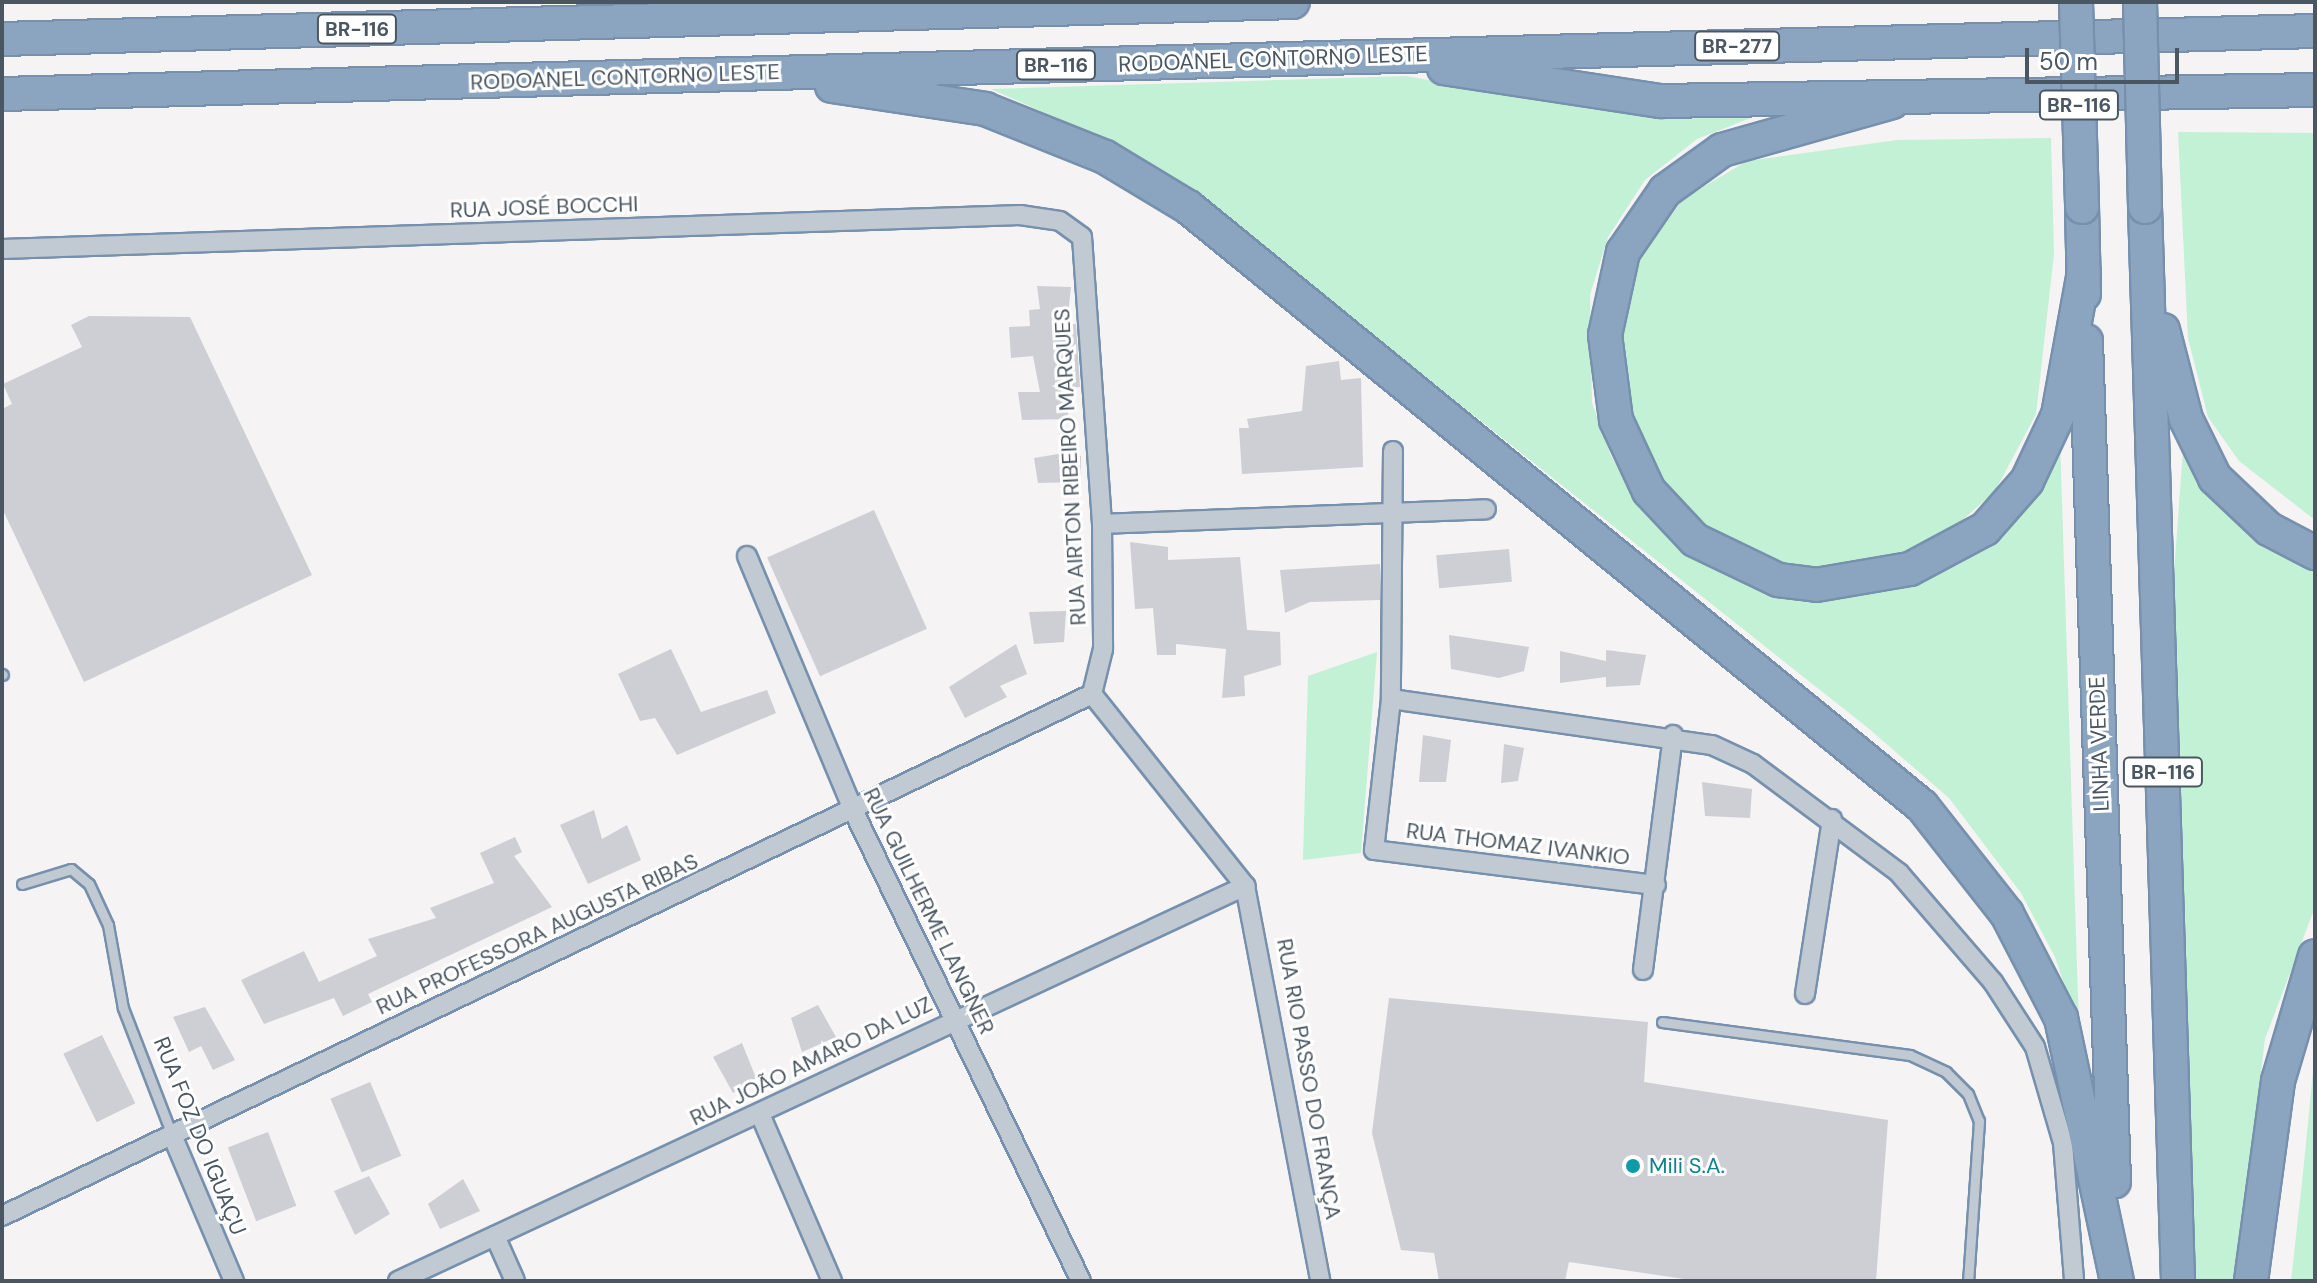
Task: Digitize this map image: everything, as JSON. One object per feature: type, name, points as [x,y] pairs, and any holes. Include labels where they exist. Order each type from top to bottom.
[{"type":"highway","name":"BR-116","points":[[2,39],[1292,2]]},
{"type":"highway","name":"LINHA VERDE","points":[[2076,2],[2117,1281]]},
{"type":"highway","name":"BR-116","points":[[2140,2],[2178,1281]]},
{"type":"highway","name":"RODOANEL CONTORNO LESTE","points":[[2,94],[2315,31]]},
{"type":"highway","name":"BR-116","points":[[1362,56],[1620,99],[1892,102],[2315,90]]},
{"type":"highway","points":[[749,74],[985,109],[1074,142],[1176,200],[1888,776],[1963,852],[2037,964],[2079,1076],[2117,1281]]},
{"type":"highway","points":[[1892,102],[1722,150],[1665,191],[1623,252],[1605,335],[1616,420],[1649,491],[1695,540],[1778,580],[1816,585],[1910,569],[1985,529],[2027,481],[2058,415],[2084,272]]},
{"type":"highway","points":[[2147,262],[2199,451],[2242,507],[2315,553]]},
{"type":"highway","points":[[2251,1281],[2278,1081],[2315,956]]},
{"type":"street","name":"RUA JOSÉ BOCCHI","points":[[2,249],[1020,215],[1060,221],[1082,237]]},
{"type":"street","name":"RUA AIRTON RIBEIRO MARQUES","points":[[1082,237],[1102,524],[1103,649],[1092,694]]},
{"type":"street","points":[[1393,451],[1391,699],[1673,735],[1753,764],[1832,819],[1940,916],[2035,1047],[2063,1143],[2074,1281]]},
{"type":"street","points":[[1102,524],[1486,509]]},
{"type":"street","name":"RUA GUILHERME LANGNER","points":[[747,556],[853,810],[1081,1281]]},
{"type":"street","points":[[1092,694],[1245,886]]},
{"type":"street","name":"RUA PROFESSORA AUGUSTA RIBAS","points":[[2,1216],[1092,694]]},
{"type":"street","name":"RUA THOMAZ IVANKIO","points":[[1391,699],[1374,850],[1656,885]]},
{"type":"street","points":[[1643,970],[1673,735]]},
{"type":"street","points":[[1805,994],[1832,819]]},
{"type":"street","name":"RUA JOÃO AMARO DA LUZ","points":[[398,1281],[760,1114],[954,1019],[1245,886]]},
{"type":"street","name":"RUA RIO PASSO DO FRANÇA","points":[[1245,886],[1320,1281]]},
{"type":"street","points":[[760,1114],[832,1281]]},
{"type":"street","name":"RUA FOZ DO IGUAÇU","points":[[172,1135],[234,1281]]},
{"type":"street","points":[[495,1236],[515,1281]]},
{"type":"lane","name":"RUA FOZ DO IGUAÇU","points":[[22,884],[71,869],[89,884],[108,925],[123,1008],[172,1135]]},
{"type":"lane","points":[[1662,1022],[1910,1055],[1946,1072],[1968,1094],[1979,1121],[1968,1281]]},
{"type":"green space","points":[[1406,76],[1596,110],[1766,112],[1697,139],[1645,180],[1608,237],[1590,295],[1592,403],[1611,456],[1632,495],[1666,534],[1710,565],[1759,587],[1939,570],[2060,439],[2079,1028],[2055,957],[2021,893],[1949,798],[1868,728],[1202,200],[1118,145],[991,89]]},
{"type":"green space","points":[[2178,132],[2315,133],[2315,520],[2239,461],[2208,417],[2188,338]]},
{"type":"green space","points":[[2051,138],[2054,254],[2036,414],[1995,491],[1930,549],[1838,573],[1764,559],[1714,533],[1669,498],[1621,394],[1617,330],[1640,259],[1683,199],[1747,161],[1897,140]]},
{"type":"green space","points":[[2183,449],[2230,517],[2265,546],[2315,566],[2315,907],[2265,1039],[2235,1281],[2194,1281],[2192,1249],[2174,573]]},
{"type":"green space","points":[[1377,652],[1361,853],[1303,860],[1308,676]]},
{"type":"green space","points":[[2315,1051],[2315,1281],[2291,1281],[2303,1173]]},
{"type":"building","points":[[1037,286],[1071,287],[1067,324],[1076,324],[1080,387],[1068,388],[1068,419],[1022,420],[1018,392],[1040,392],[1033,356],[1011,358],[1009,327],[1030,326],[1029,310],[1040,309]]},
{"type":"building","points":[[89,316],[190,317],[312,575],[84,682],[2,508],[2,409],[12,404],[3,384],[82,347],[71,325]]},
{"type":"building","points":[[1339,361],[1341,380],[1361,378],[1363,467],[1242,474],[1239,428],[1249,428],[1247,419],[1302,411],[1306,366]]},
{"type":"building","points":[[1070,452],[1081,456],[1081,482],[1038,483],[1034,458]]},
{"type":"building","points":[[874,510],[927,629],[820,676],[767,558]]},
{"type":"building","points":[[1130,542],[1168,547],[1168,560],[1240,557],[1247,630],[1280,632],[1281,665],[1244,676],[1245,696],[1222,698],[1226,649],[1176,644],[1176,655],[1157,655],[1153,608],[1135,609]]},
{"type":"building","points":[[1509,549],[1512,582],[1439,588],[1436,555]]},
{"type":"building","points":[[1380,564],[1380,600],[1310,602],[1285,613],[1280,570]]},
{"type":"building","points":[[1066,611],[1064,642],[1034,644],[1029,612]]},
{"type":"building","points":[[1449,635],[1529,647],[1524,671],[1499,678],[1451,669]]},
{"type":"building","points":[[1016,644],[1027,674],[1000,686],[1007,697],[965,718],[949,687]]},
{"type":"building","points":[[671,649],[701,712],[767,690],[776,713],[677,755],[655,718],[640,721],[618,674]]},
{"type":"building","points":[[1606,650],[1646,655],[1640,685],[1606,687],[1606,677],[1560,683],[1560,651],[1606,661]]},
{"type":"building","points":[[1423,735],[1451,740],[1446,782],[1419,782]]},
{"type":"building","points":[[1504,744],[1524,748],[1518,781],[1501,783]]},
{"type":"building","points":[[1702,782],[1752,789],[1750,818],[1705,816]]},
{"type":"building","points":[[594,810],[602,839],[627,825],[641,860],[588,884],[560,825]]},
{"type":"building","points":[[515,837],[522,852],[514,856],[552,907],[368,994],[372,1002],[343,1016],[334,998],[264,1024],[241,980],[304,951],[319,982],[377,956],[368,939],[436,918],[430,908],[494,883],[480,853]]},
{"type":"building","name":"Mili S.A.","points":[[1389,998],[1648,1022],[1644,1082],[1888,1120],[1876,1281],[1698,1281],[1569,1262],[1565,1281],[1439,1281],[1434,1253],[1401,1250],[1372,1133]]},
{"type":"building","points":[[818,1005],[836,1037],[802,1052],[791,1018]]},
{"type":"building","points":[[205,1007],[235,1060],[213,1070],[201,1046],[189,1052],[173,1017]]},
{"type":"building","points":[[102,1035],[135,1103],[97,1122],[63,1054]]},
{"type":"building","points":[[742,1043],[756,1078],[733,1093],[713,1057]]},
{"type":"building","points":[[370,1082],[401,1156],[362,1172],[330,1099]]},
{"type":"building","points":[[268,1132],[296,1206],[256,1221],[228,1147]]},
{"type":"building","points":[[369,1176],[390,1214],[355,1235],[334,1191]]},
{"type":"building","points":[[463,1179],[480,1211],[440,1229],[428,1204]]},
{"type":"place","name":"Mili S.A.","points":[[1633,1166]]}]
